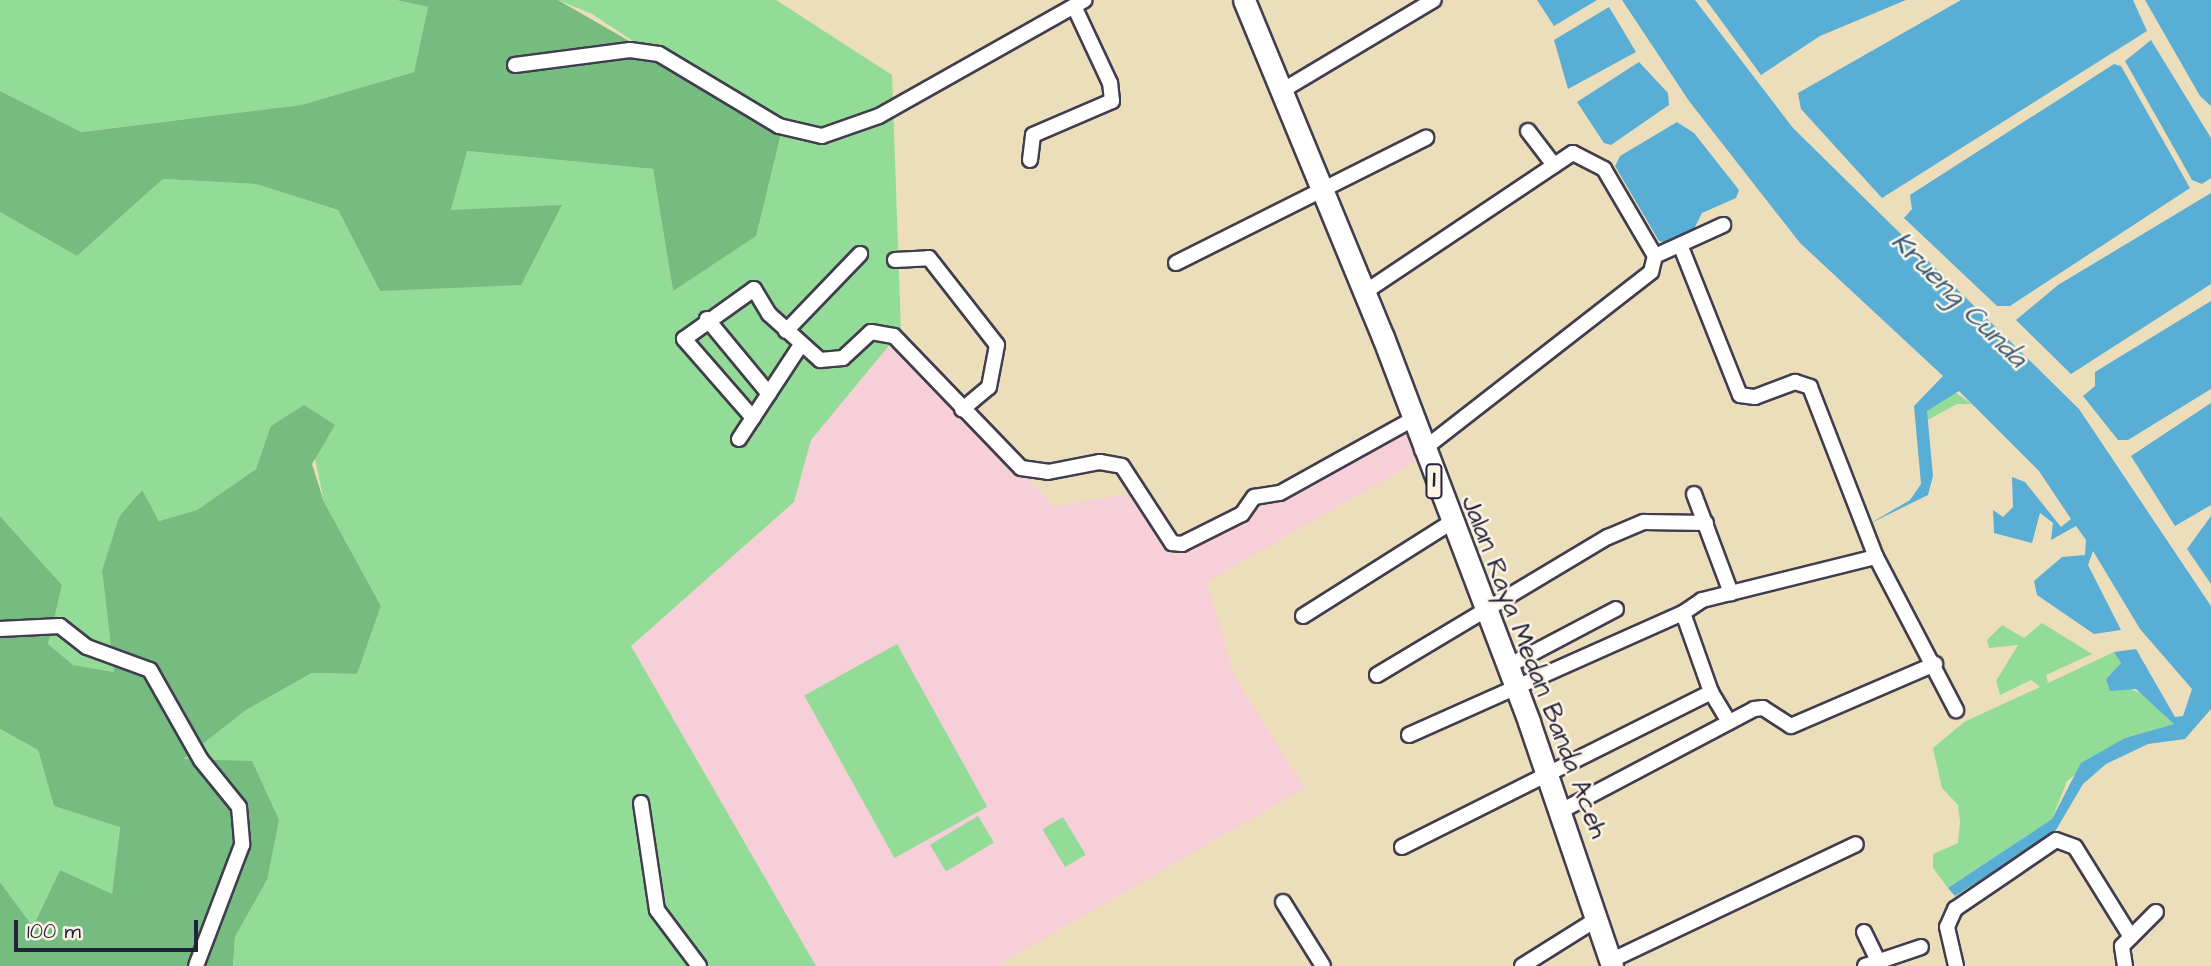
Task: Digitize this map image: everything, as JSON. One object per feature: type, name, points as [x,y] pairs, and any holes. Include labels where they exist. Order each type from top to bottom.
[{"type":"highway","name":"Jalan Raya Medan Banda Aceh","points":[[1246,1],[1280,92],[1365,292],[1422,450],[1508,666],[1611,963]]},
{"type":"street","points":[[1280,92],[1434,0]]},
{"type":"street","points":[[515,65],[630,50],[659,54],[752,113],[793,132],[822,136],[879,116],[1080,3],[1111,83],[1112,101],[1033,135],[1030,160]]},
{"type":"street","points":[[1528,131],[1554,165]]},
{"type":"street","points":[[1176,263],[1426,138]]},
{"type":"street","points":[[1365,292],[1554,165],[1581,154],[1604,169],[1655,256],[1651,272],[1422,450]]},
{"type":"street","points":[[1655,256],[1681,247],[1723,225]]},
{"type":"street","points":[[1681,247],[1740,395],[1755,397],[1795,382],[1810,387],[1876,557],[1935,663],[1956,710]]},
{"type":"street","points":[[786,331],[860,254]]},
{"type":"street","points":[[895,260],[929,258],[997,345],[989,387],[962,410]]},
{"type":"street","points":[[753,418],[688,349],[686,332],[754,289],[800,345],[828,362],[871,332],[882,331],[1021,468],[1048,472],[1100,463],[1122,466],[1164,531],[1182,544],[1241,514],[1254,498],[1280,493],[1411,420]]},
{"type":"street","points":[[706,319],[769,394]]},
{"type":"street","points":[[739,439],[800,345]]},
{"type":"street","points":[[1694,494],[1731,593]]},
{"type":"street","points":[[1377,675],[1627,529],[1660,521],[1706,523]]},
{"type":"street","points":[[1303,616],[1450,523]]},
{"type":"street","points":[[1409,735],[1731,593],[1876,557]]},
{"type":"street","points":[[1508,666],[1616,609]]},
{"type":"street","points":[[1683,613],[1711,692],[1730,722]]},
{"type":"street","points":[[0,629],[60,626],[86,647],[150,670],[194,748],[239,807],[242,845],[196,966]]},
{"type":"street","points":[[1559,812],[1730,722],[1763,708],[1791,726],[1935,663]]},
{"type":"street","points":[[1402,847],[1711,692]]},
{"type":"street","points":[[641,803],[657,910],[699,966]]},
{"type":"street","points":[[1956,966],[1947,927],[1955,909],[2056,840],[2075,846],[2131,937]]},
{"type":"street","points":[[1611,963],[1856,844]]},
{"type":"street","points":[[1283,902],[1323,966]]},
{"type":"street","points":[[2124,966],[2120,950],[2156,912]]},
{"type":"street","points":[[1522,966],[1597,919]]},
{"type":"street","points":[[1864,932],[1872,964],[1921,947]]},
{"type":"shaded area","points":[[901,331],[1053,507],[1143,491],[1175,556],[1402,429],[1417,461],[1207,582],[1235,678],[1305,788],[997,966],[816,966],[631,646],[794,502],[811,440]]},
{"type":"green space","points":[[0,0],[396,0],[428,7],[414,72],[301,105],[80,132],[0,91]]},
{"type":"green space","points":[[396,0],[558,0],[782,129],[756,236],[673,291],[653,169],[467,151],[451,210],[562,205],[521,285],[380,291],[338,210],[256,184],[163,179],[77,256],[0,212],[0,91],[81,132],[301,105],[414,72],[428,7]]},
{"type":"green space","points":[[558,0],[776,0],[892,75],[901,331],[811,440],[794,502],[631,646],[816,966],[233,966],[235,937],[267,880],[182,759],[246,710],[312,673],[357,674],[381,606],[324,502],[304,406],[272,426],[256,469],[197,510],[159,521],[141,490],[102,571],[114,672],[72,665],[47,643],[62,585],[0,516],[0,212],[77,256],[163,179],[256,184],[338,210],[380,291],[451,210],[466,151],[653,169],[673,291],[713,94],[592,14]]},
{"type":"green space","points":[[1953,391],[1972,404],[1957,404],[1924,422],[1927,411]]},
{"type":"green space","points":[[304,405],[335,425],[312,464],[324,502],[381,606],[357,674],[312,673],[246,710],[183,759],[252,761],[279,820],[267,880],[235,937],[233,966],[0,966],[0,882],[33,927],[60,870],[112,894],[120,827],[54,806],[38,750],[0,729],[0,516],[62,585],[48,644],[73,665],[114,672],[102,571],[119,517],[142,490],[159,521],[197,510],[256,469],[271,426]]},
{"type":"green space","points":[[2042,623],[2092,654],[2046,675],[2048,683],[2114,652],[2121,663],[2106,679],[2147,696],[2174,724],[2125,738],[2067,781],[2052,819],[1948,888],[1933,868],[1933,854],[1958,843],[1960,822],[1958,805],[1942,788],[1933,748],[1964,722],[2040,687],[2031,680],[2000,695],[1996,681],[2018,645],[1989,648],[1987,640],[2002,625],[2024,638]]},
{"type":"green space","points":[[897,644],[987,807],[894,858],[804,695]]},
{"type":"green space","points":[[0,729],[38,750],[54,806],[120,826],[112,894],[33,928],[0,882]]},
{"type":"green space","points":[[978,816],[994,843],[946,871],[930,845]]},
{"type":"green space","points":[[1063,817],[1086,855],[1065,867],[1042,829]]},
{"type":"water","points":[[1537,0],[1597,0],[1554,26]]},
{"type":"water","name":"Krueng Cunda","points":[[1622,0],[1695,0],[1793,128],[2079,409],[2211,606],[2211,709],[2185,739],[2148,744],[2106,764],[2083,784],[2053,835],[1955,896],[1948,888],[2052,819],[2081,763],[2125,738],[2174,724],[2136,689],[2110,691],[2106,679],[2121,663],[2114,652],[2136,649],[2175,717],[2183,716],[2192,689],[2140,629],[2093,551],[2088,565],[2121,630],[2094,634],[2037,595],[2034,581],[2062,557],[2085,555],[2086,540],[2076,526],[2051,540],[2053,523],[2040,513],[2032,543],[1994,533],[1993,510],[2003,517],[2013,507],[2012,477],[2025,482],[2061,527],[2071,519],[2039,471],[1959,391],[1927,411],[1933,476],[1928,495],[1869,524],[1910,500],[1921,484],[1914,406],[1943,376],[1800,243],[1689,101]]},
{"type":"water","points":[[1706,0],[1906,0],[1820,36],[1761,75]]},
{"type":"water","points":[[1961,0],[2133,0],[2147,31],[1882,198],[1801,109],[1798,93]]},
{"type":"water","points":[[2145,0],[2211,0],[2211,106],[2200,96]]},
{"type":"water","points":[[1609,7],[1636,52],[1568,89],[1554,40]]},
{"type":"water","points":[[2151,40],[2211,138],[2211,178],[2202,184],[2192,180],[2125,61]]},
{"type":"water","points":[[1639,62],[1668,93],[1669,105],[1611,145],[1604,143],[1577,102]]},
{"type":"water","points":[[2114,64],[2121,66],[2190,188],[2010,306],[1997,306],[1904,218],[1912,209],[1910,195]]},
{"type":"water","points":[[1677,122],[1694,133],[1739,190],[1736,198],[1702,213],[1692,233],[1669,243],[1659,241],[1615,166],[1620,156]]},
{"type":"water","points":[[2211,193],[2211,284],[2071,374],[2016,320],[2058,285]]},
{"type":"water","points":[[2211,301],[2211,389],[2128,440],[2118,440],[2083,396],[2095,386],[2095,372]]},
{"type":"water","points":[[2211,403],[2211,505],[2175,526],[2131,456]]},
{"type":"water","points":[[2211,516],[2211,584],[2187,549]]}]
